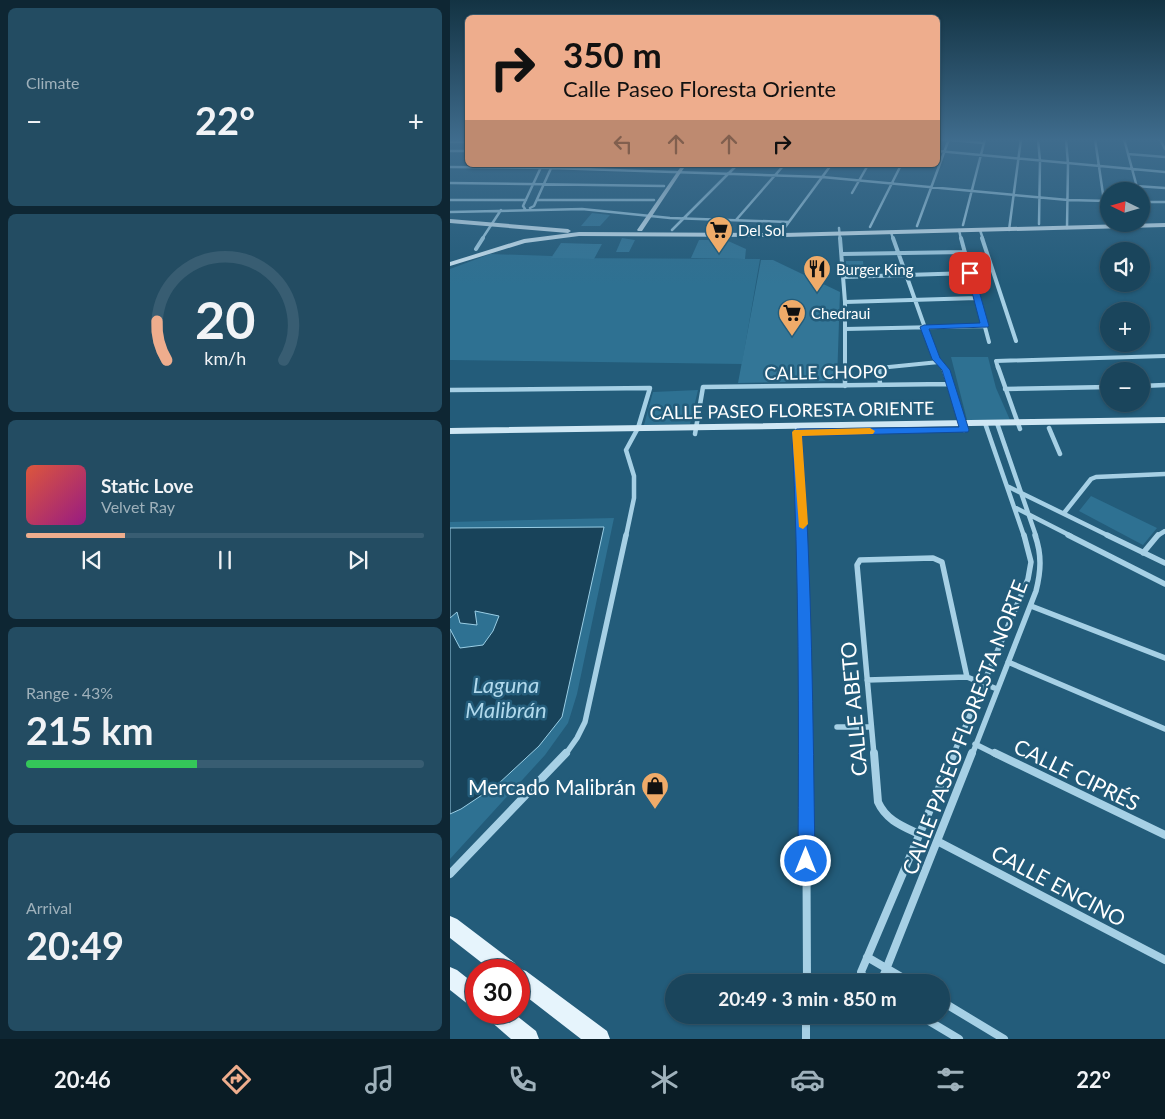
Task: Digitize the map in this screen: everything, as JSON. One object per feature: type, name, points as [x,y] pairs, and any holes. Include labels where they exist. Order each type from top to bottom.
[{"type":"main road","points":[[647,216],[654,200],[663,187]]},
{"type":"main road","points":[[637,230],[668,187]]},
{"type":"main road","points":[[1150,221],[1165,220]]},
{"type":"main road","points":[[450,222],[565,233],[637,230],[840,230],[891,232],[1068,225],[1165,225]]},
{"type":"main road","points":[[492,225],[579,234],[731,235],[870,227],[917,226],[980,230],[1039,224],[1068,225],[1100,223]]},
{"type":"main road","points":[[731,235],[734,232],[751,230]]},
{"type":"main road","points":[[450,258],[504,241],[548,232]]},
{"type":"main road","points":[[450,264],[524,241],[565,233]]},
{"type":"main road","name":"CALLE PASEO FLORESTA ORIENTE","points":[[450,431],[696,431],[963,427],[1165,420]]},
{"type":"main road","name":"CALLE PASEO FLORESTA ORIENTE","points":[[1019,426],[1049,428],[1165,426]]},
{"type":"main road","name":"CALLE PASEO FLORESTA ORIENTE","points":[[450,437],[636,431]]},
{"type":"main road","points":[[450,926],[494,959]]},
{"type":"main road","points":[[450,977],[465,989]]},
{"type":"main road","points":[[530,986],[599,1039]]},
{"type":"main road","points":[[510,1024],[528,1039]]},
{"type":"street","points":[[526,209],[522,208],[531,187]]},
{"type":"street","points":[[526,209],[533,207],[543,187]]},
{"type":"street","points":[[672,230],[716,187]]},
{"type":"street","points":[[736,220],[764,187]]},
{"type":"street","points":[[783,230],[814,187]]},
{"type":"street","points":[[852,193],[855,187]]},
{"type":"street","points":[[870,227],[889,187]]},
{"type":"street","points":[[927,187],[1012,196],[1100,201]]},
{"type":"street","points":[[974,187],[961,228],[964,252],[989,342]]},
{"type":"street","points":[[1009,227],[1013,187]]},
{"type":"street","points":[[1039,224],[1040,187]]},
{"type":"street","points":[[1068,187],[1068,225]]},
{"type":"street","points":[[917,226],[932,188]]},
{"type":"street","points":[[450,200],[525,201]]},
{"type":"street","points":[[536,201],[654,200]]},
{"type":"street","points":[[476,249],[501,210],[525,201]]},
{"type":"street","points":[[536,201],[551,209]]},
{"type":"street","points":[[1150,201],[1165,202]]},
{"type":"street","points":[[450,212],[597,209],[684,219],[789,222]]},
{"type":"street","points":[[840,230],[845,302],[845,386]]},
{"type":"street","points":[[980,230],[1016,341]]},
{"type":"street","points":[[891,232],[924,327],[939,362],[945,367],[963,427]]},
{"type":"street","points":[[842,254],[964,252]]},
{"type":"street","points":[[843,277],[970,273]]},
{"type":"street","points":[[845,302],[977,298]]},
{"type":"street","points":[[845,329],[985,326]]},
{"type":"street","points":[[1019,426],[996,361],[1165,356]]},
{"type":"street","points":[[880,385],[879,367],[939,362]]},
{"type":"street","name":"CALLE CHOPO","points":[[696,431],[703,387],[950,384]]},
{"type":"street","points":[[1150,386],[1165,385]]},
{"type":"street","points":[[1005,389],[1100,387]]},
{"type":"street","points":[[450,390],[650,388],[636,431],[626,450],[634,476],[634,498],[585,722],[578,738],[568,751],[450,874]]},
{"type":"street","name":"CALLE PASEO FLORESTA NORTE","points":[[862,974],[918,834],[1028,579],[1032,562],[1009,487],[986,426]]},
{"type":"street","name":"CALLE PASEO FLORESTA NORTE","points":[[884,974],[1031,606],[1042,560],[1029,515],[998,426]]},
{"type":"street","points":[[1049,428],[1060,454]]},
{"type":"street","points":[[797,429],[802,494],[806,682],[807,974]]},
{"type":"street","points":[[1064,513],[1091,479],[1096,477],[1165,474]]},
{"type":"street","points":[[1009,487],[1165,563]]},
{"type":"street","points":[[1016,508],[1165,584]]},
{"type":"street","points":[[1143,553],[1159,533],[1165,531]]},
{"type":"street","name":"CALLE ABETO","points":[[918,834],[888,818],[882,813],[878,802],[857,565],[860,560],[938,559],[942,562],[967,677]]},
{"type":"street","points":[[1031,606],[1165,658]]},
{"type":"street","points":[[1008,662],[1165,729]]},
{"type":"street","points":[[867,680],[967,677],[998,689]]},
{"type":"street","points":[[837,726],[871,727]]},
{"type":"street","name":"CALLE CIPRÉS","points":[[975,744],[1165,835]]},
{"type":"street","name":"CALLE ENCINO","points":[[937,842],[1165,960]]},
{"type":"street","points":[[867,958],[896,974]]},
{"type":"street","points":[[950,1007],[1004,1039]]},
{"type":"street","points":[[806,1024],[806,1039]]},
{"type":"street","points":[[934,1024],[959,1039]]},
{"type":"shaded area","points":[[490,254],[552,256],[552,258],[760,259],[742,364],[450,360],[450,269]]},
{"type":"shaded area","points":[[951,357],[988,357],[996,388],[1010,420],[967,420]]},
{"type":"shaded area","points":[[698,390],[690,424],[644,425],[653,392]]},
{"type":"shaded area","points":[[1091,496],[1157,528],[1143,545],[1079,511]]},
{"type":"shaded area","name":"Laguna Malibrán","points":[[614,518],[577,694],[568,723],[545,755],[450,859],[450,522]]},
{"type":"water","name":"Laguna Malibrán","points":[[604,527],[562,717],[539,746],[497,785],[461,809],[450,814],[450,629],[460,648],[483,645],[493,631],[499,616],[475,611],[477,625],[460,623],[457,612],[450,618],[450,528]]},
{"type":"building","points":[[592,213],[610,215],[600,226],[581,226]]},
{"type":"building","points":[[622,238],[635,240],[629,252],[616,252]]},
{"type":"building","name":"Del Sol","points":[[699,240],[726,240],[746,249],[745,259],[691,258]]},
{"type":"building","points":[[561,243],[602,244],[594,259],[551,258]]},
{"type":"building","name":"Chedraui","points":[[761,260],[773,260],[840,292],[837,381],[738,383]]},
{"type":"building","points":[[846,261],[863,261],[864,271],[846,270]]},
{"type":"slow traffic","points":[[803,524],[797,432],[870,431]]},
{"type":"place","name":"Del Sol","points":[[719,254]]},
{"type":"place","name":"Burger King","points":[[817,293]]},
{"type":"place","name":"Chedraui","points":[[792,337]]},
{"type":"place","name":"Mercado Malibrán","points":[[655,810]]},
{"type":"route","points":[[806,861],[806,682],[803,527],[797,432],[964,430],[946,370],[936,359],[924,327],[985,326],[970,273]]}]
